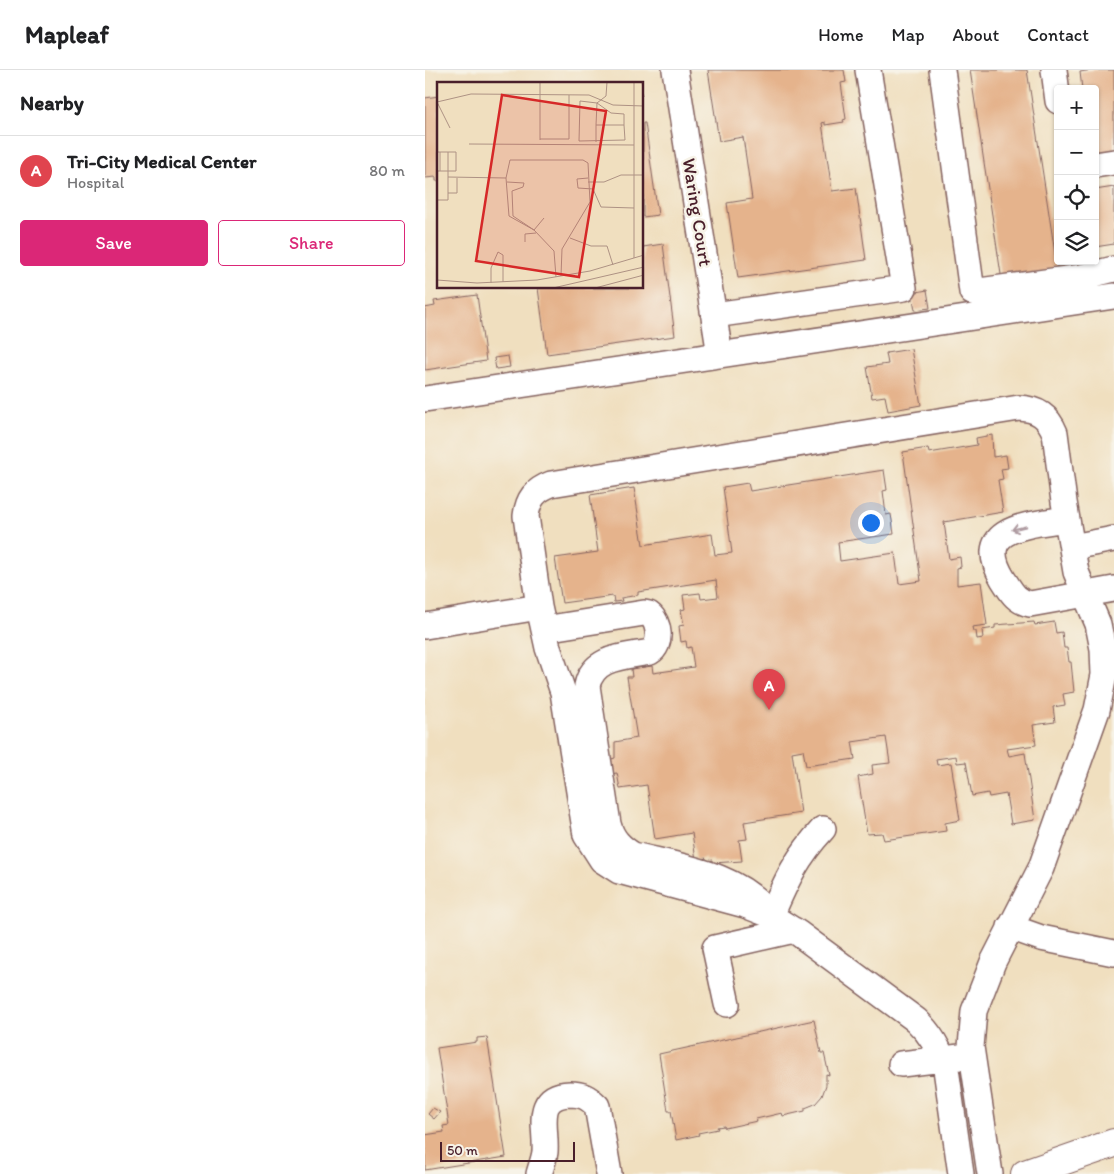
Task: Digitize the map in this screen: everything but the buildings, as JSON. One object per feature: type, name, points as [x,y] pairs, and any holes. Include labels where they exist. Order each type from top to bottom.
[{"type":"main road","points":[[1025,1174],[1114,1143]]},
{"type":"street","name":"Waring Court","points":[[675,70],[720,355]]},
{"type":"street","points":[[714,315],[904,288],[867,70]]},
{"type":"street","points":[[941,70],[972,292],[1080,269],[1114,269]]},
{"type":"street","points":[[1054,70],[1056,85]]},
{"type":"street","points":[[1099,164],[1114,162]]},
{"type":"street","points":[[425,399],[1114,296]]},
{"type":"street","points":[[961,1174],[943,1059],[932,1037],[916,1020],[794,930],[771,916],[745,904],[619,871],[602,860],[586,835],[563,692],[542,618],[526,516],[527,506],[533,495],[541,488],[551,484],[1019,408],[1031,409],[1043,414],[1051,423],[1055,433],[1072,547],[1079,579],[1098,624],[1103,649],[1104,675],[1101,697],[1041,868],[993,962],[975,1011],[971,1029],[973,1055],[990,1174]]},
{"type":"street","points":[[1067,519],[1007,531],[999,538],[994,549],[993,561],[1014,596],[1021,602],[1030,604],[1114,589]]},
{"type":"street","points":[[1072,547],[1114,539]]},
{"type":"street","points":[[425,626],[643,613],[653,617],[659,641],[656,649],[650,652],[555,669]]},
{"type":"street","points":[[611,659],[594,668],[589,676],[587,686],[608,824],[613,838],[622,848],[633,854],[709,874],[732,883],[752,896],[771,916]]},
{"type":"street","points":[[771,916],[790,871],[805,849],[823,830]]},
{"type":"street","points":[[1010,927],[1041,938],[1114,953]]},
{"type":"street","points":[[727,1004],[715,948],[794,930]]},
{"type":"street","points":[[901,1064],[973,1055]]},
{"type":"street","points":[[539,1174],[545,1154],[543,1113],[551,1100],[563,1094],[579,1094],[590,1098],[597,1106],[609,1174]]},
{"type":"place","name":"Tri-City Medical Center","points":[[769,710]]}]
